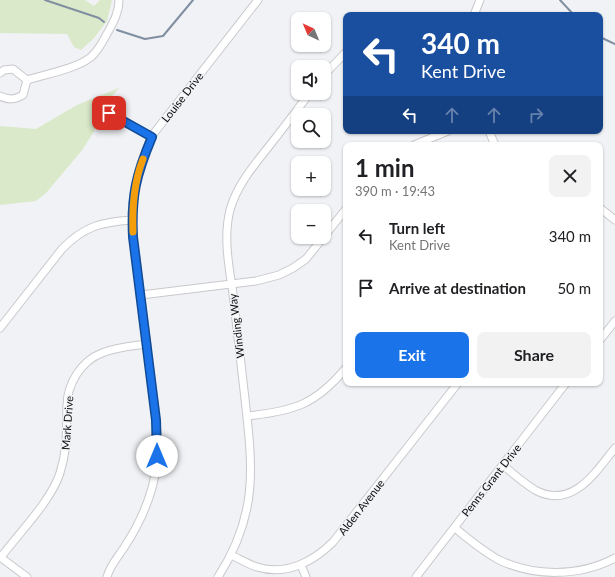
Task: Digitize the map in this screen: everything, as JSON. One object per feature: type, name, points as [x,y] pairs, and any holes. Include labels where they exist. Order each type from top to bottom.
[{"type":"street","points":[[27,80],[77,65],[90,57],[100,46],[113,24],[117,15],[119,0]]},
{"type":"street","name":"Louise Drive","points":[[106,577],[141,518],[155,475],[157,456],[157,434],[133,237],[133,199],[136,182],[140,167],[152,137],[258,0]]},
{"type":"street","points":[[475,12],[480,0]]},
{"type":"street","points":[[331,68],[343,55]]},
{"type":"street","points":[[0,73],[4,70],[13,69],[27,80]]},
{"type":"street","points":[[0,96],[7,100],[15,99],[23,95],[27,80]]},
{"type":"street","name":"Winding Way","points":[[218,577],[231,555],[244,522],[251,484],[251,453],[227,248],[227,233],[230,212],[237,192],[254,164],[304,100]]},
{"type":"street","points":[[109,113],[152,137]]},
{"type":"street","points":[[421,142],[441,134]]},
{"type":"street","points":[[603,210],[615,220]]},
{"type":"street","points":[[141,295],[270,279],[298,265],[306,259],[343,212]]},
{"type":"street","points":[[0,328],[62,249],[72,239],[96,225],[132,220]]},
{"type":"street","points":[[603,336],[615,321]]},
{"type":"street","name":"Mark Drive","points":[[0,557],[46,498],[60,474],[66,448],[67,397],[75,377],[85,364],[97,355],[124,347],[147,344]]},
{"type":"street","points":[[247,416],[276,413],[308,403],[329,387],[343,371]]},
{"type":"street","name":"Alden Avenue","points":[[231,555],[267,569],[281,569],[301,565],[314,558],[333,542],[456,386]]},
{"type":"street","name":"Penns Grant Drive","points":[[416,577],[564,386]]},
{"type":"street","points":[[503,465],[536,490],[548,494],[562,495],[571,493],[583,485],[615,448]]},
{"type":"street","points":[[455,528],[496,558],[514,566],[534,572],[580,572],[602,565],[615,558]]},
{"type":"street","points":[[0,557],[27,577]]},
{"type":"street","points":[[301,565],[306,577]]},
{"type":"green space","points":[[0,0],[85,0],[94,6],[100,0],[112,0],[107,21],[94,38],[81,50],[74,47],[67,34],[0,33]]},
{"type":"green space","points":[[119,88],[100,110],[96,128],[83,149],[46,193],[36,201],[0,205],[0,126],[36,129],[77,105]]},
{"type":"waterway","points":[[45,0],[99,18],[104,22]]},
{"type":"waterway","points":[[117,30],[145,39],[163,36],[193,0]]},
{"type":"waterway","points":[[560,0],[571,12]]},
{"type":"waterway","points":[[603,38],[615,44]]},
{"type":"slow traffic","points":[[133,232],[133,199],[136,182],[143,159]]},
{"type":"route","points":[[109,113],[152,137],[140,167],[136,182],[133,199],[132,220],[156,420],[157,456]]}]
